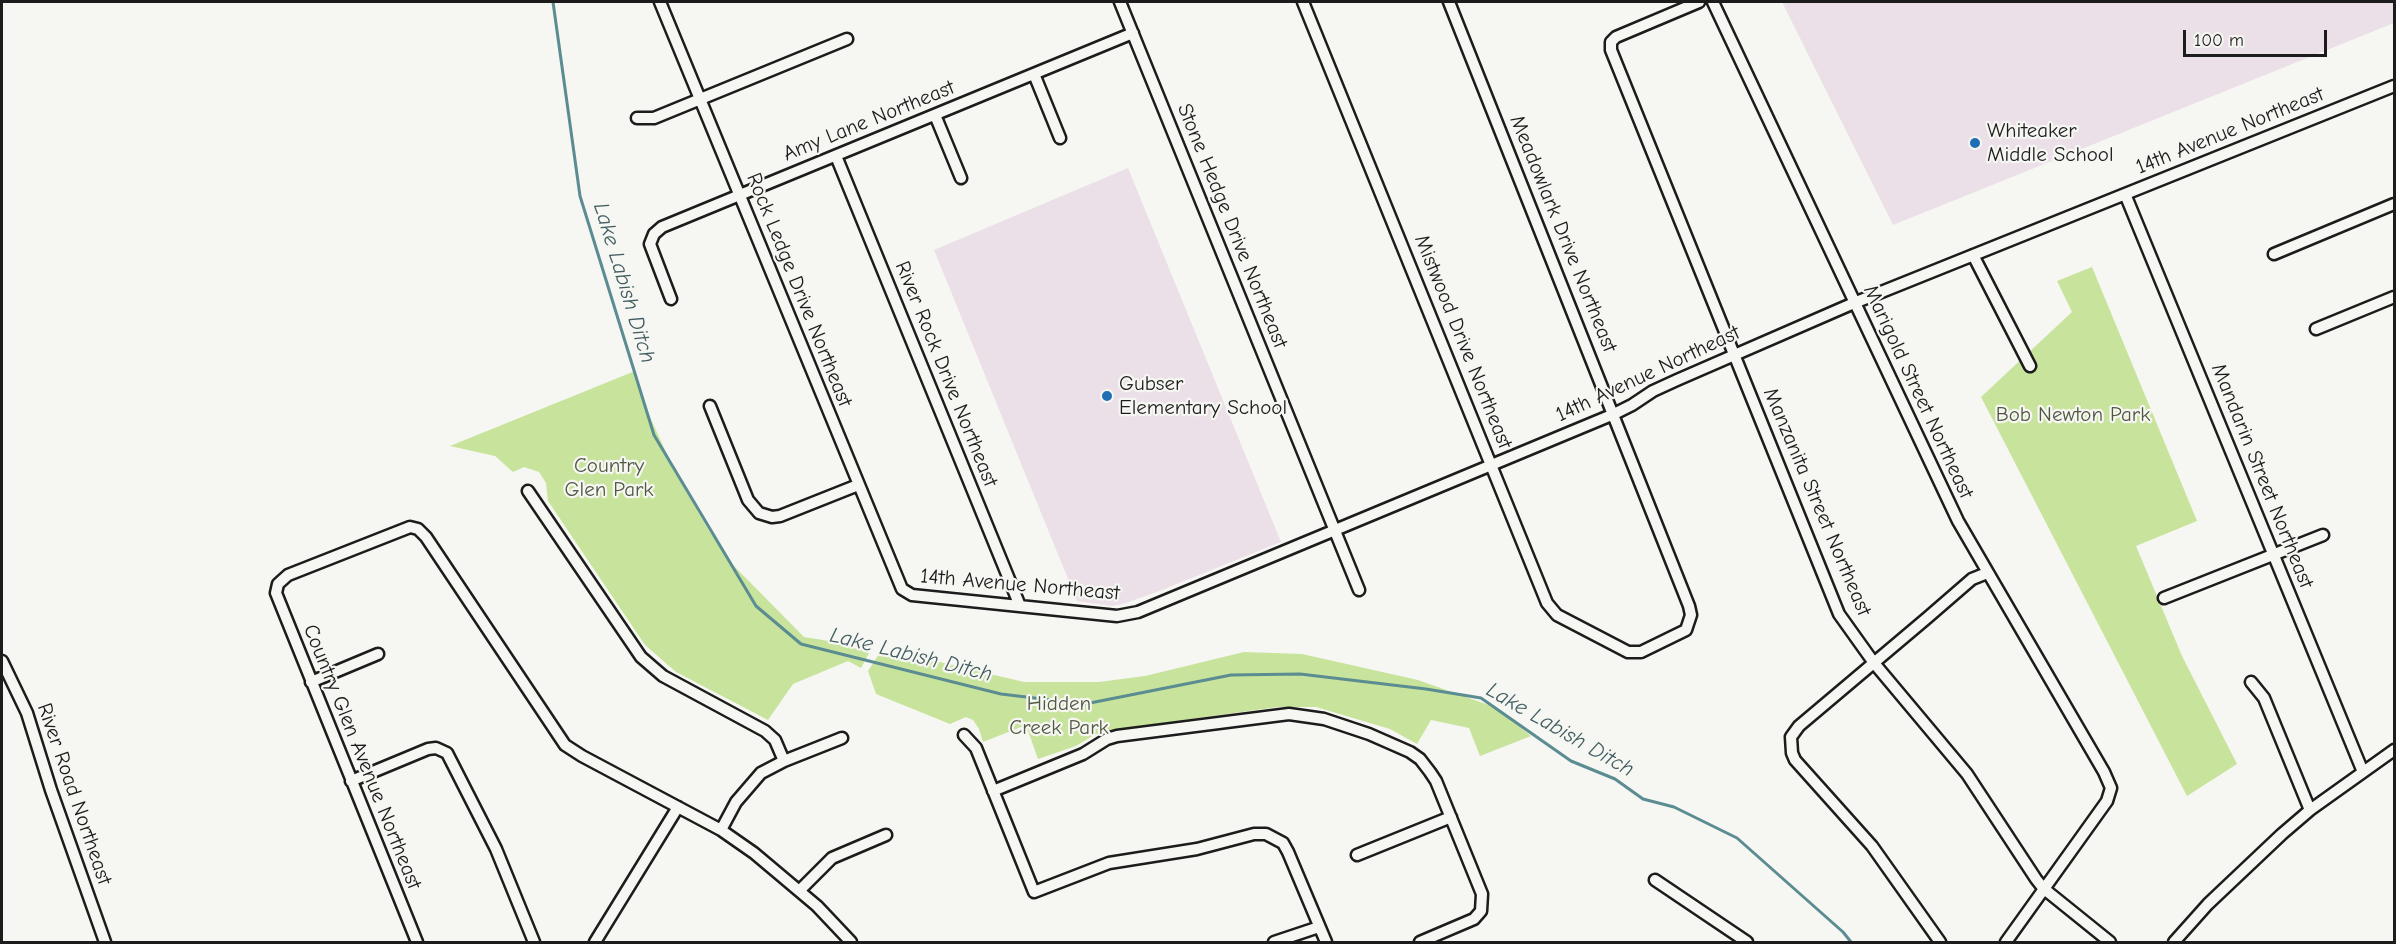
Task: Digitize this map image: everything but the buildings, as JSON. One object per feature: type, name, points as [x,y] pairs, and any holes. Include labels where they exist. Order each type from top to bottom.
[{"type":"street","name":"Rock Ledge Drive Northeast","points":[[660,2],[898,583],[904,592]]},
{"type":"street","name":"Stone Hedge Drive Northeast","points":[[1120,2],[1359,590]]},
{"type":"street","name":"Mistwood Drive Northeast","points":[[1303,2],[1551,610],[1634,653]]},
{"type":"street","name":"Meadowlark Drive Northeast","points":[[1449,2],[1689,606],[1690,623],[1680,634],[1634,653]]},
{"type":"street","name":"Manzanita Street Northeast","points":[[1699,2],[1626,32],[1611,42],[1615,59],[1839,614],[1874,663],[1967,774],[2043,888],[2110,942]]},
{"type":"street","name":"Marigold Street Northeast","points":[[1713,2],[1947,500],[1987,573],[2104,772],[2111,788],[2107,801],[2043,888]]},
{"type":"street","name":"Amy Lane Northeast","points":[[671,299],[651,250],[651,239],[662,227],[1133,33]]},
{"type":"street","points":[[637,118],[654,118],[847,39]]},
{"type":"street","points":[[1034,74],[1060,138]]},
{"type":"street","name":"14th Avenue Northeast","points":[[904,592],[912,595],[1109,616],[1128,615],[1614,414],[1653,391],[1854,303],[2394,86]]},
{"type":"street","points":[[935,115],[961,178]]},
{"type":"street","name":"River Rock Drive Northeast","points":[[836,156],[1020,606]]},
{"type":"street","name":"Mandarin Street Northeast","points":[[2125,194],[2363,772]]},
{"type":"street","points":[[2274,254],[2394,204]]},
{"type":"street","points":[[1973,255],[2030,366]]},
{"type":"street","points":[[2316,329],[2394,297]]},
{"type":"street","points":[[710,406],[748,500],[759,513],[772,517],[780,516],[858,485]]},
{"type":"street","points":[[528,491],[641,657],[663,676],[765,731],[775,740],[784,760]]},
{"type":"street","name":"Country Glen Avenue Northeast","points":[[417,942],[279,603],[276,593],[278,584],[288,575],[402,529],[410,527],[418,529],[426,537],[565,745],[678,807]]},
{"type":"street","points":[[2164,598],[2323,535]]},
{"type":"street","points":[[1940,942],[1872,846],[1801,768],[1792,753],[1791,737],[1799,726],[1972,579],[1987,573]]},
{"type":"street","points":[[310,682],[378,654]]},
{"type":"street","name":"River Road Northeast","points":[[2,661],[27,713],[51,790],[105,942]]},
{"type":"street","points":[[2251,682],[2264,698],[2310,810]]},
{"type":"street","points":[[993,791],[1083,754],[1107,739],[1117,736],[1274,715],[1299,714],[1324,719],[1369,734],[1394,743],[1420,759],[1436,781],[1480,886],[1482,902],[1474,919],[1420,942]]},
{"type":"street","points":[[964,735],[976,748],[1034,892],[1109,863],[1162,855],[1254,834],[1266,834],[1283,843],[1326,942]]},
{"type":"street","points":[[721,830],[736,802],[760,773],[784,760],[842,738]]},
{"type":"street","points":[[351,781],[428,749],[436,748],[447,753],[496,849],[534,942]]},
{"type":"street","points":[[2174,942],[2208,904],[2254,859],[2310,810],[2394,750]]},
{"type":"street","points":[[595,942],[678,807],[721,830],[754,852],[800,890],[851,942]]},
{"type":"street","points":[[1357,855],[1451,817]]},
{"type":"street","points":[[800,890],[832,858],[886,835]]},
{"type":"street","points":[[1655,880],[1747,942]]},
{"type":"street","points":[[2006,942],[2043,888]]},
{"type":"street","points":[[1274,942],[1319,927]]},
{"type":"shaded area","name":"Whiteaker Middle School","points":[[1782,2],[2394,2],[2394,23],[1893,225]]},
{"type":"shaded area","name":"Gubser Elementary School","points":[[1128,168],[1281,542],[1162,590],[1112,606],[1077,601],[934,250]]},
{"type":"green space","name":"Bob Newton Park","points":[[2092,267],[2197,521],[2136,546],[2182,656],[2237,764],[2187,796],[1981,397],[2072,312],[2057,281]]},
{"type":"green space","name":"Country Glen Park","points":[[635,371],[644,404],[675,472],[708,529],[733,565],[804,637],[835,642],[869,653],[861,668],[848,661],[793,684],[768,720],[676,672],[645,645],[548,501],[546,483],[539,472],[524,467],[513,472],[495,456],[450,446]]},
{"type":"green space","name":"Hidden Creek Park","points":[[1244,652],[1302,654],[1418,680],[1497,708],[1531,736],[1480,756],[1469,728],[1431,720],[1417,744],[1390,729],[1316,707],[1278,707],[1111,730],[1094,735],[1076,746],[1038,759],[1026,725],[983,742],[973,720],[966,717],[950,724],[876,694],[868,671],[879,654],[931,660],[1024,682],[1099,682],[1145,676]]},
{"type":"waterway","name":"Lake Labish Ditch","points":[[553,2],[580,196],[654,435],[756,606],[801,644],[1001,694],[1085,704],[1231,675],[1300,674],[1481,698],[1571,761],[1615,779],[1643,799],[1674,807],[1737,838],[1843,932],[1851,942]]},
{"type":"place","name":"Whiteaker Middle School","points":[[1975,143]]},
{"type":"place","name":"Gubser Elementary School","points":[[1107,396]]}]
